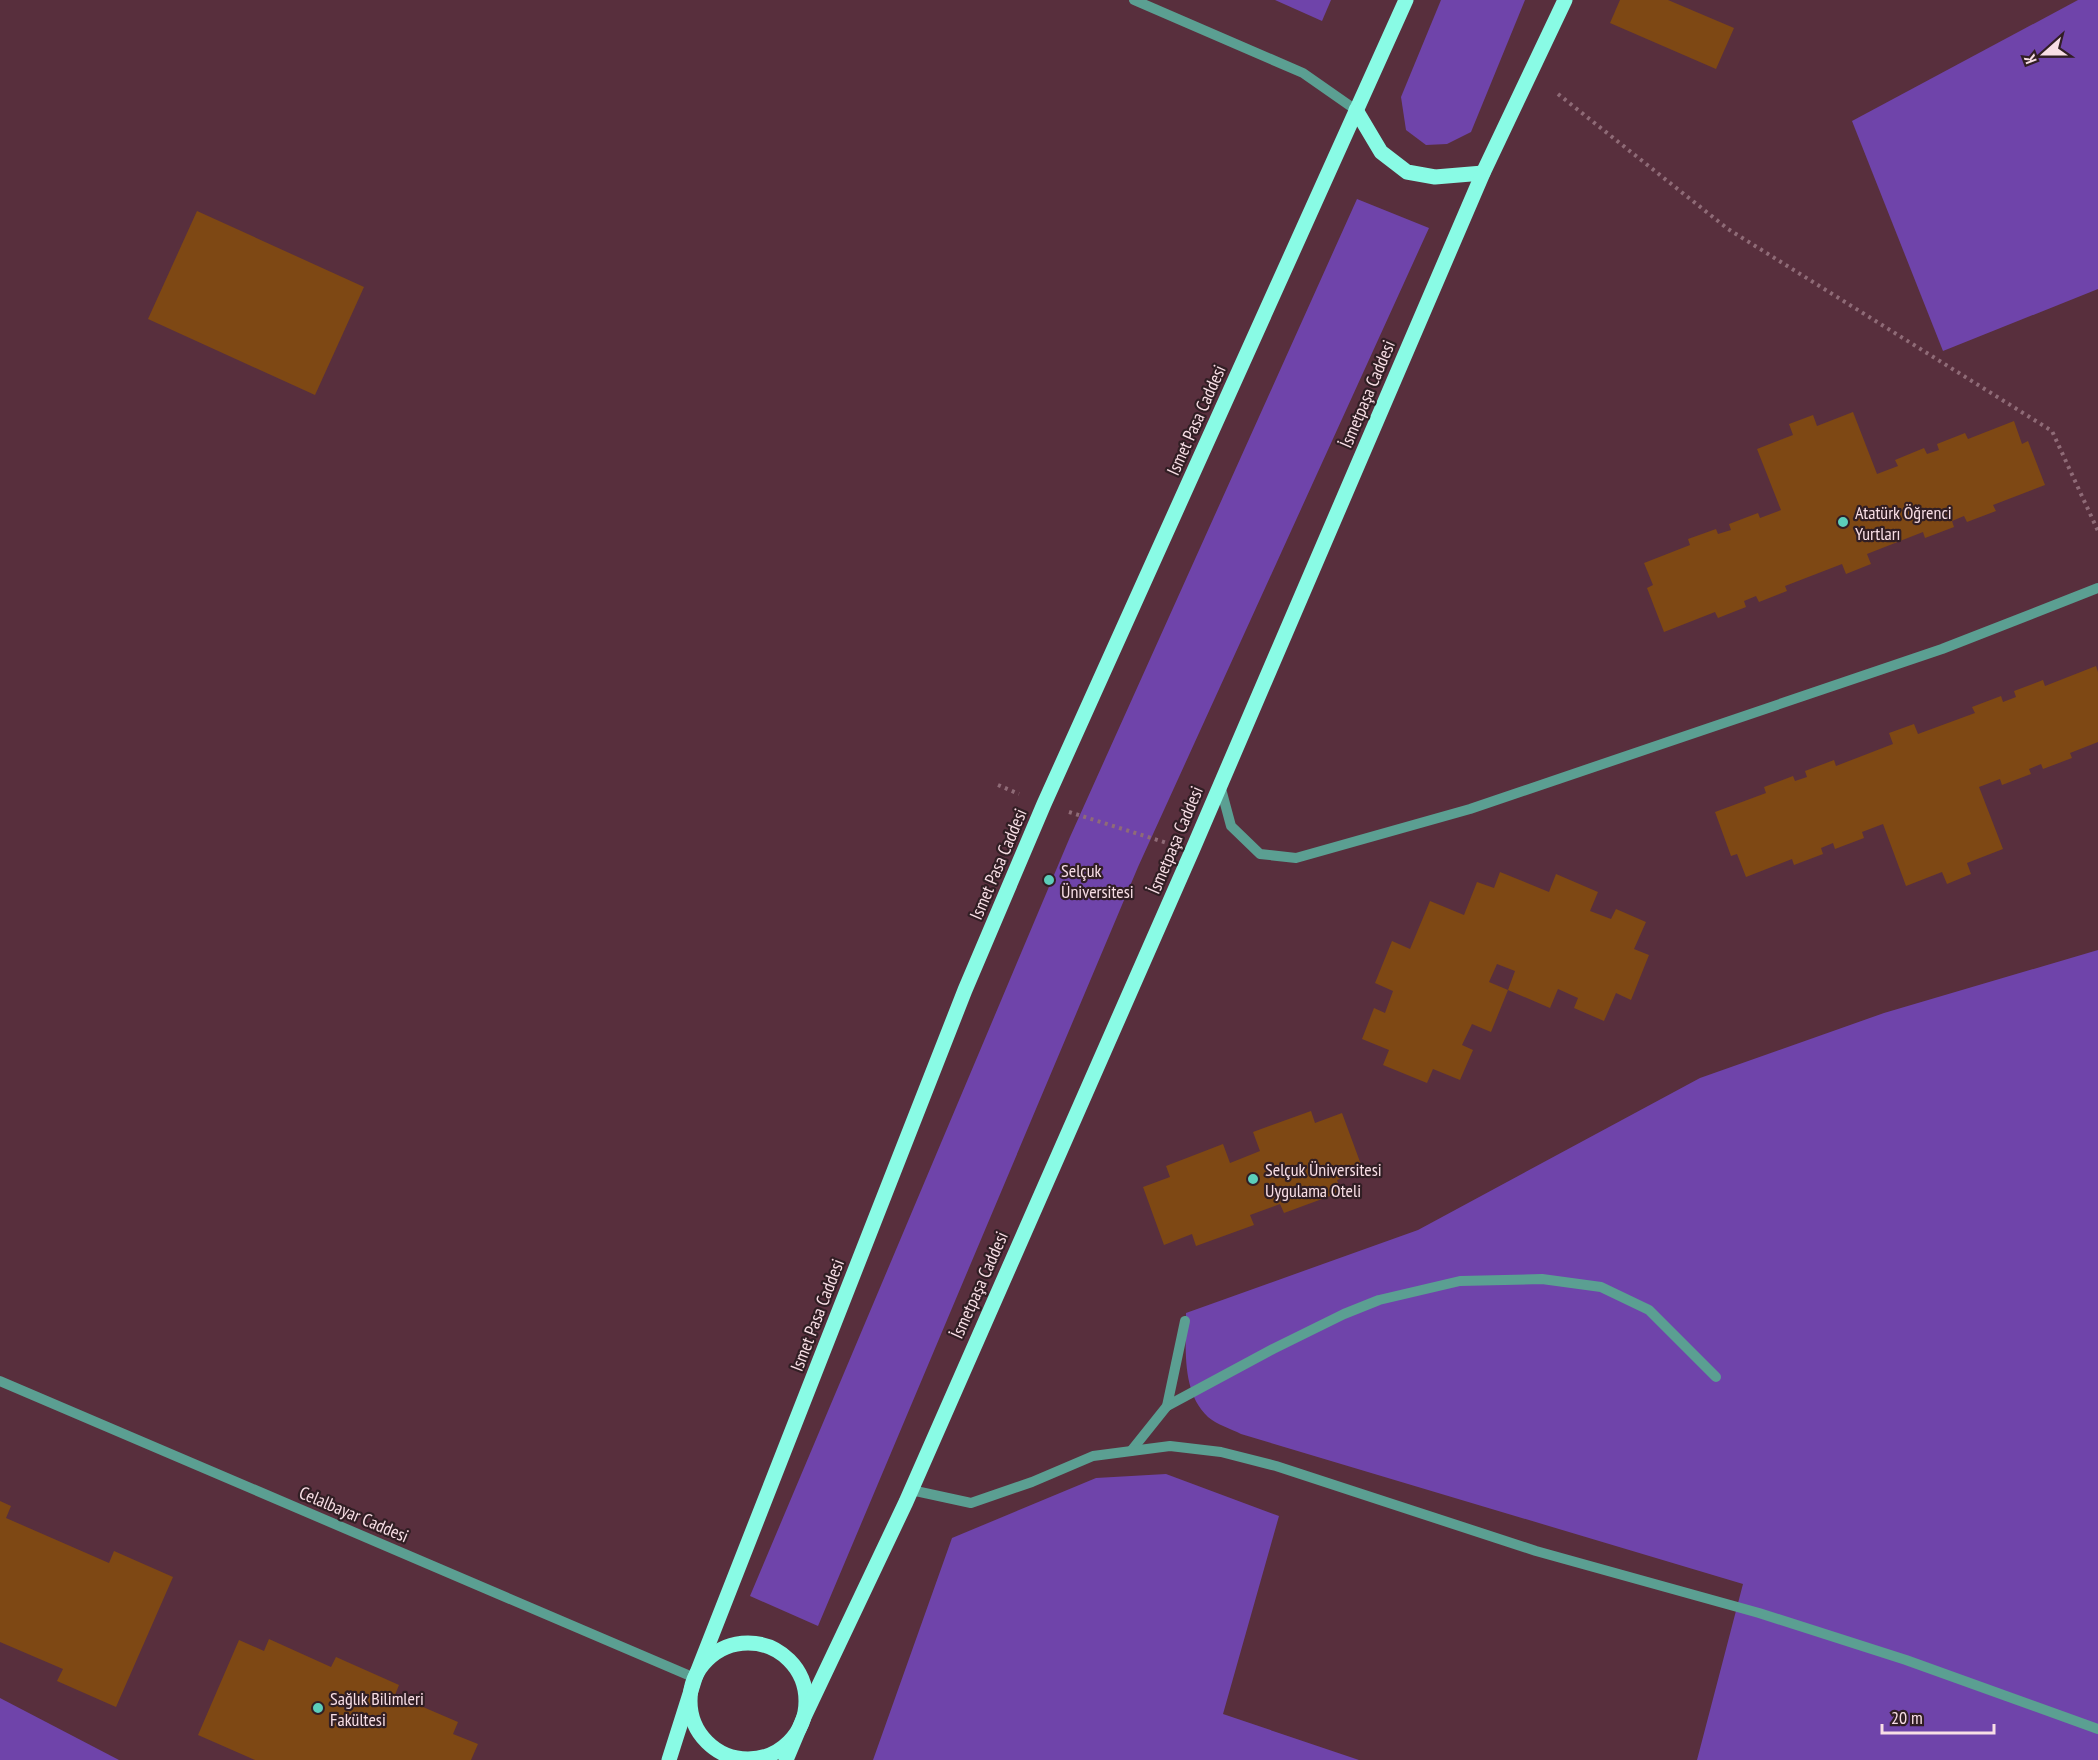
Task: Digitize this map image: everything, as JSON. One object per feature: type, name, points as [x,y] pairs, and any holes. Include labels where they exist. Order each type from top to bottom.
[{"type":"main road","name":"Ismet Pasa Caddesi","points":[[669,1760],[695,1678],[965,990],[1044,804],[1406,0]]},
{"type":"main road","name":"İsmetpaşa Caddesi","points":[[786,1760],[911,1490],[1192,851],[1483,173],[1565,0]]},
{"type":"main road","points":[[1356,110],[1381,152],[1407,172],[1435,177],[1483,173]]},
{"type":"main road","points":[[739,1644],[758,1644],[777,1651],[792,1663],[802,1679],[806,1698],[804,1718],[796,1735],[783,1748],[774,1753],[766,1757],[747,1760],[729,1756],[712,1747],[699,1733],[692,1715],[690,1696],[695,1678],[706,1662],[721,1650],[739,1644]]},
{"type":"street","points":[[1134,0],[1303,73],[1356,110]]},
{"type":"street","points":[[1220,784],[1231,826],[1260,854],[1296,858],[1470,808],[1931,653],[2098,588]]},
{"type":"street","points":[[1131,1451],[1167,1407],[1273,1349],[1344,1314],[1379,1300],[1460,1281],[1542,1279],[1601,1287],[1649,1310],[1716,1377]]},
{"type":"street","points":[[1167,1407],[1185,1321]]},
{"type":"street","name":"Celalbayar Caddesi","points":[[0,1381],[695,1678]]},
{"type":"street","points":[[911,1490],[971,1503],[1032,1482],[1093,1456],[1170,1446],[1221,1452],[1276,1466],[1536,1551],[1759,1613],[1906,1660],[2098,1729]]},
{"type":"path","points":[[1558,94],[1728,229],[2052,431],[2098,531]]},
{"type":"path","points":[[998,785],[1044,804],[1192,851]]},
{"type":"shaded area","points":[[1275,0],[1331,0],[1322,21]]},
{"type":"shaded area","points":[[1441,0],[1525,0],[1471,132],[1447,144],[1426,145],[1406,130],[1401,97]]},
{"type":"shaded area","points":[[2078,0],[2098,0],[2098,289],[1943,351],[1852,121]]},
{"type":"shaded area","points":[[1357,199],[1429,228],[1138,867],[818,1626],[750,1596],[1070,837]]},
{"type":"shaded area","points":[[2098,950],[2098,1760],[1697,1760],[1743,1584],[1241,1434],[1208,1417],[1199,1407],[1193,1395],[1187,1368],[1186,1313],[1418,1230],[1700,1078],[1884,1013]]},
{"type":"shaded area","points":[[1166,1474],[1279,1516],[1223,1714],[1359,1760],[873,1760],[952,1538],[1096,1478]]},
{"type":"shaded area","points":[[0,1698],[119,1760],[0,1760]]},
{"type":"building","points":[[1620,0],[1668,0],[1734,28],[1716,69],[1610,23]]},
{"type":"building","points":[[197,211],[364,287],[315,395],[148,319]]},
{"type":"building","name":"Atatürk Öğrenci Yurtları","points":[[1853,412],[1877,474],[1898,466],[1895,460],[1924,448],[1927,454],[1939,450],[1937,444],[1965,433],[1968,439],[2014,421],[2022,444],[2028,441],[2045,485],[1993,505],[1996,511],[1967,522],[1964,516],[1952,521],[1954,527],[1925,538],[1923,532],[1867,554],[1871,564],[1846,574],[1842,564],[1785,586],[1787,591],[1759,602],[1756,596],[1744,601],[1746,607],[1718,618],[1715,612],[1664,632],[1647,588],[1653,585],[1644,563],[1690,545],[1688,539],[1716,529],[1718,534],[1731,530],[1729,524],[1758,513],[1760,518],[1781,510],[1757,449],[1793,435],[1789,424],[1813,415],[1817,426]]},
{"type":"building","points":[[2096,666],[2098,672],[2098,742],[2070,753],[2072,758],[2043,769],[2041,764],[2029,769],[2031,774],[2002,785],[2000,779],[1979,787],[2003,849],[1967,863],[1971,874],[1947,884],[1942,872],[1906,886],[1883,824],[1862,832],[1864,838],[1835,849],[1833,843],[1821,848],[1823,854],[1794,865],[1792,859],[1746,877],[1737,854],[1731,856],[1715,812],[1766,793],[1764,787],[1793,776],[1795,781],[1807,777],[1805,771],[1834,760],[1836,766],[1893,744],[1889,733],[1914,724],[1918,734],[1975,713],[1972,707],[2001,696],[2003,702],[2016,697],[2014,691],[2043,680],[2045,686]]},
{"type":"building","points":[[1500,872],[1549,892],[1556,874],[1598,892],[1590,911],[1611,919],[1616,909],[1646,922],[1634,949],[1649,955],[1631,1000],[1616,993],[1604,1021],[1574,1008],[1578,998],[1558,989],[1550,1008],[1508,990],[1491,1032],[1472,1024],[1462,1045],[1473,1050],[1460,1080],[1433,1069],[1427,1083],[1383,1065],[1389,1050],[1362,1039],[1374,1008],[1385,1013],[1393,991],[1375,983],[1392,941],[1410,949],[1430,901],[1464,915],[1477,882],[1494,888]],"holes":[[[1497,964],[1515,971],[1508,990],[1489,982]]]},
{"type":"building","name":"Selçuk Üniversitesi Uygulama Oteli","points":[[1311,1111],[1315,1123],[1342,1113],[1363,1170],[1337,1180],[1341,1192],[1284,1213],[1280,1204],[1250,1215],[1254,1225],[1196,1246],[1192,1234],[1164,1245],[1143,1187],[1170,1177],[1166,1166],[1223,1144],[1230,1163],[1260,1151],[1253,1132]]},
{"type":"building","points":[[0,1501],[11,1506],[6,1518],[109,1563],[114,1551],[173,1577],[116,1707],[57,1681],[63,1669],[0,1642]]},
{"type":"building","name":"Sağlık Bilimleri Fakültesi","points":[[269,1639],[331,1667],[336,1657],[399,1685],[395,1695],[458,1722],[453,1734],[478,1744],[471,1760],[255,1760],[198,1735],[239,1640],[264,1651]]},
{"type":"place","name":"Atatürk Öğrenci Yurtları","points":[[1843,522]]},
{"type":"place","name":"Selçuk Üniversitesi","points":[[1049,880]]},
{"type":"place","name":"Selçuk Üniversitesi Uygulama Oteli","points":[[1253,1179]]},
{"type":"place","name":"Sağlık Bilimleri Fakültesi","points":[[318,1708]]}]
